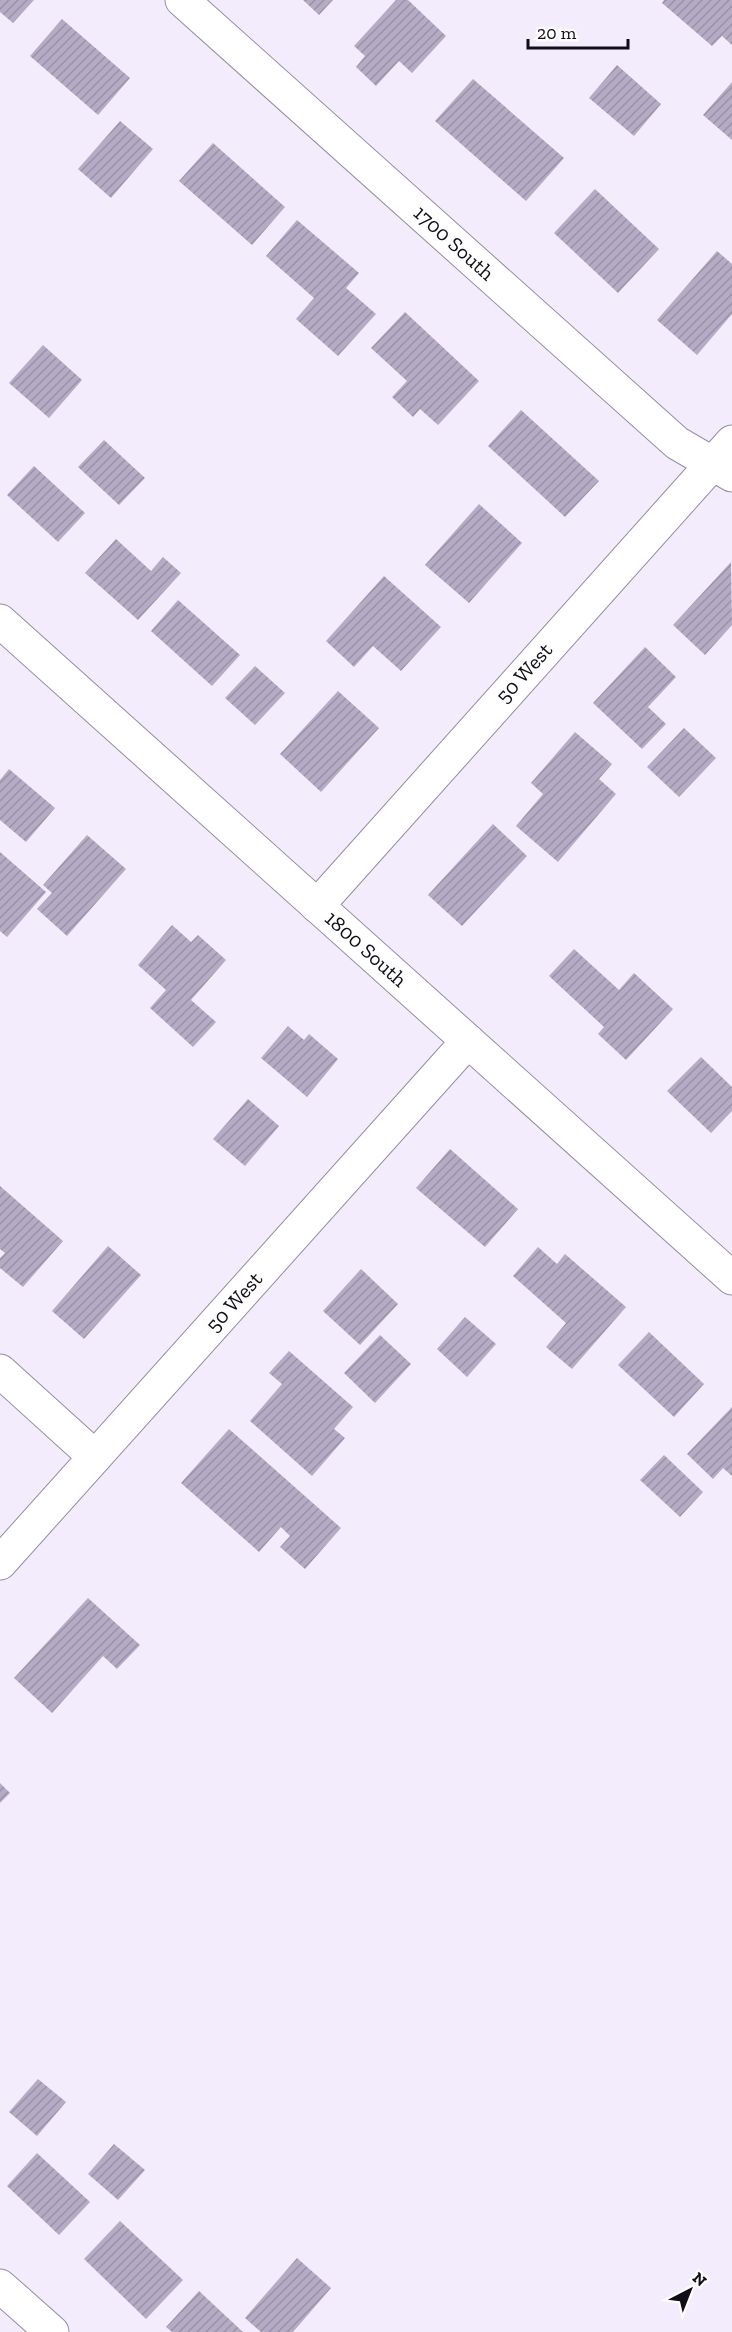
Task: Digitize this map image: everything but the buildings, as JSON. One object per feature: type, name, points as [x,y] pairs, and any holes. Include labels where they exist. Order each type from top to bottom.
[{"type":"street","name":"1700 South","points":[[182,0],[677,442],[725,460]]},
{"type":"street","name":"50 West","points":[[317,906],[725,460]]},
{"type":"street","name":"1800 South","points":[[0,621],[732,1278]]},
{"type":"street","name":"50 West","points":[[0,1563],[468,1041]]},
{"type":"street","points":[[0,1371],[95,1457]]},
{"type":"street","points":[[0,2286],[52,2332]]}]
